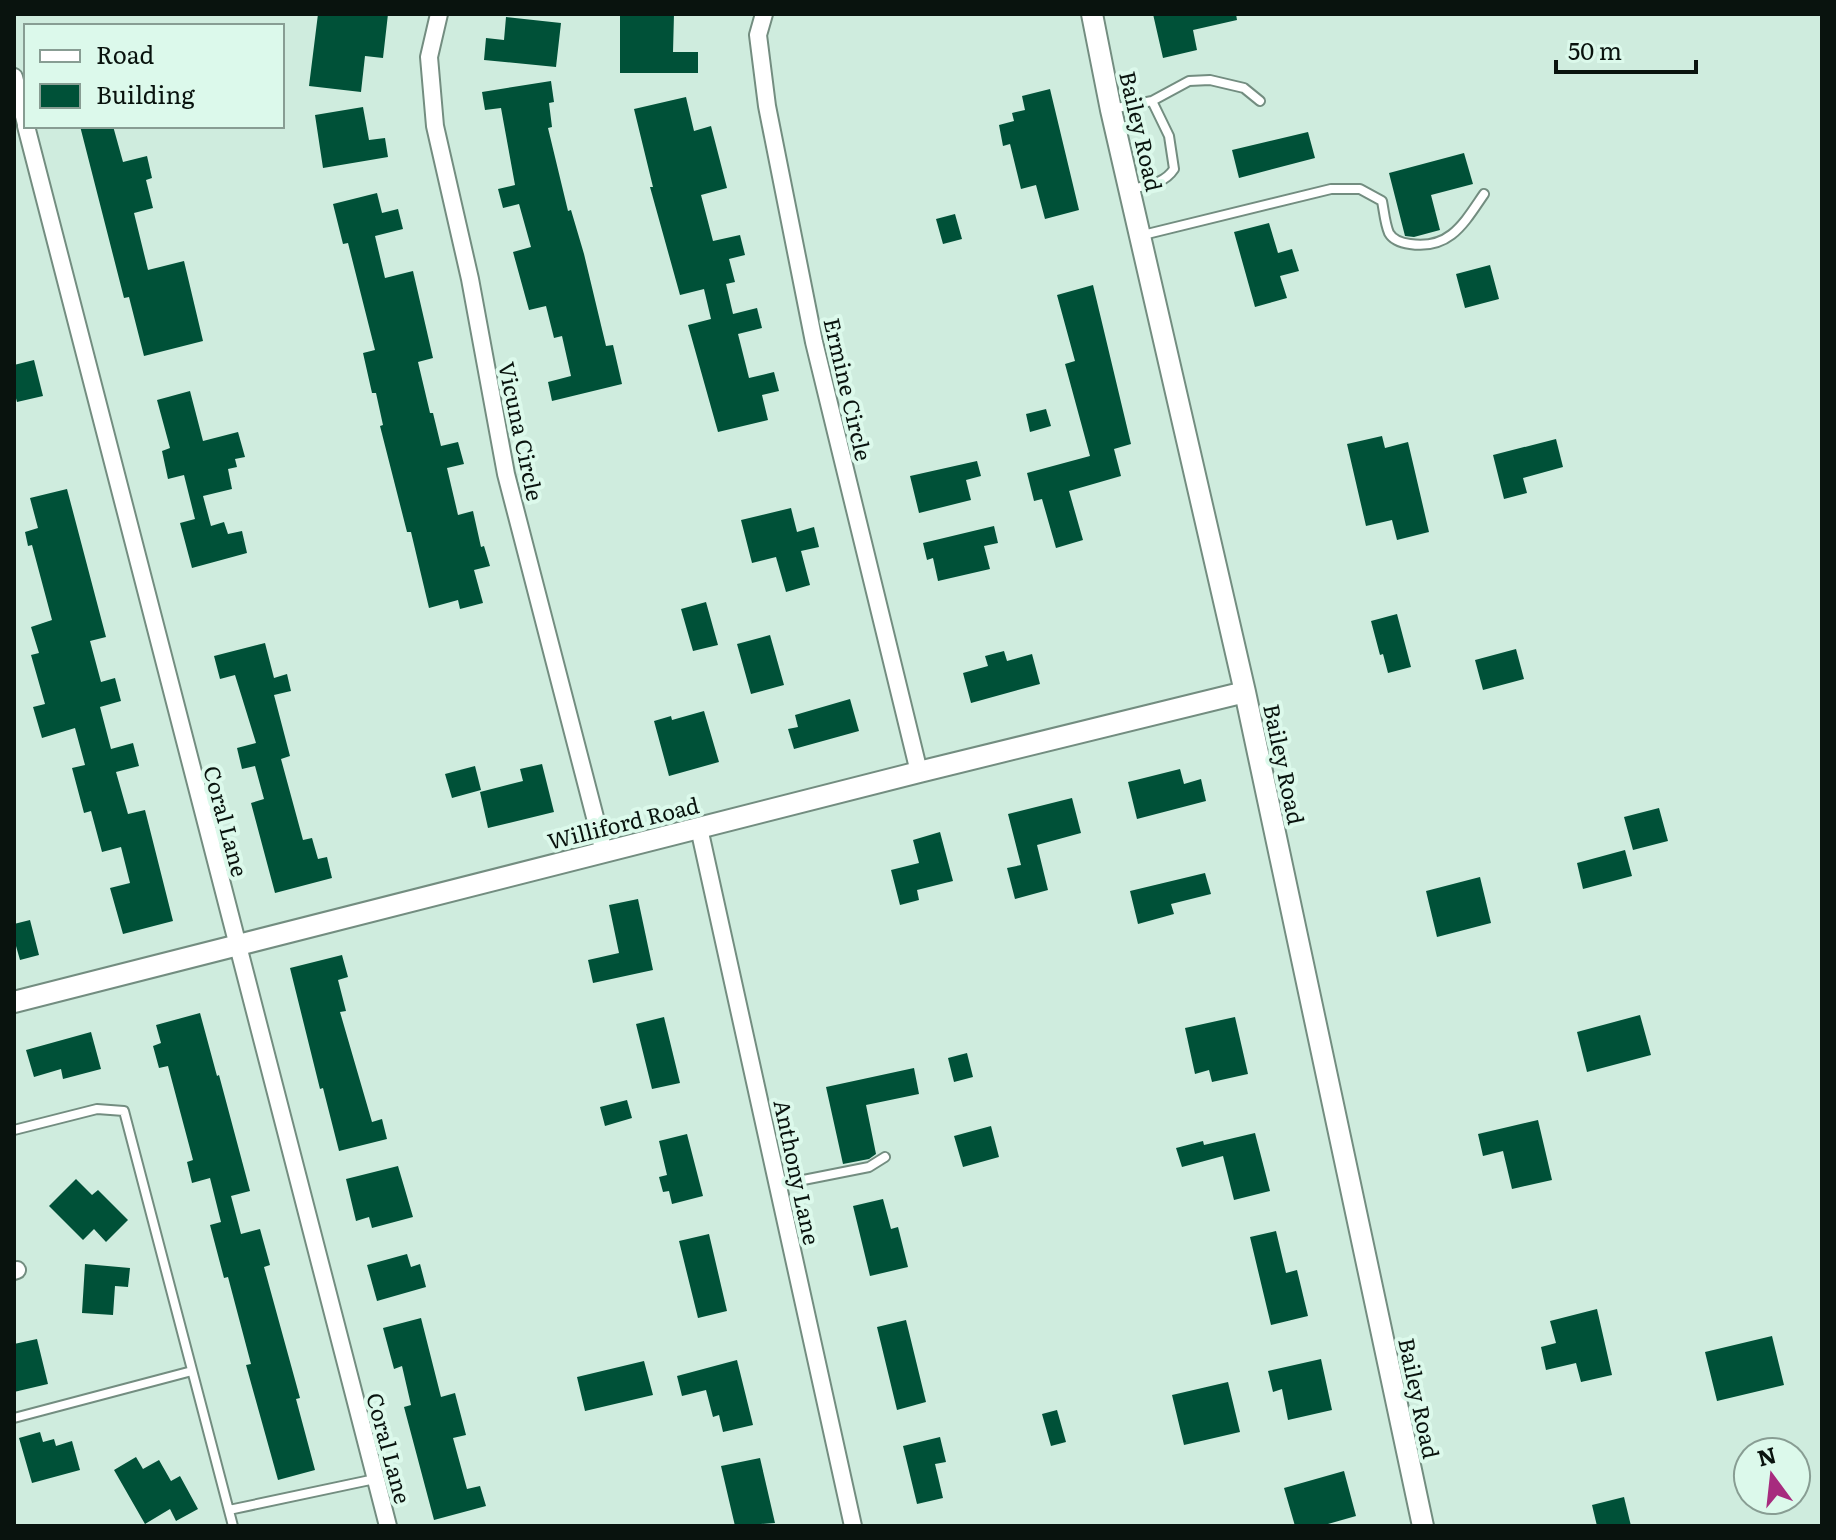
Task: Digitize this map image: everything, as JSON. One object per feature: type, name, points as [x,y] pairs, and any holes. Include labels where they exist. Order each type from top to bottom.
[{"type":"street","name":"Vicuna Circle","points":[[439,14],[429,57],[435,126],[470,279],[506,474],[604,852]]},
{"type":"street","name":"Ermine Circle","points":[[764,14],[758,35],[765,92],[814,342],[919,772]]},
{"type":"street","name":"Bailey Road","points":[[1092,14],[1111,110],[1245,692],[1423,1526]]},
{"type":"street","name":"Coral Lane","points":[[14,77],[24,117]]},
{"type":"street","name":"Coral Lane","points":[[27,128],[388,1526]]},
{"type":"street","name":"Williford Road","points":[[14,1002],[1245,692]]},
{"type":"street","name":"Anthony Lane","points":[[699,828],[853,1526]]},
{"type":"lane","points":[[1111,110],[1152,101],[1189,81],[1210,80],[1244,88],[1260,101]]},
{"type":"lane","points":[[1131,189],[1168,178],[1174,169],[1169,136],[1152,101]]},
{"type":"lane","points":[[1142,236],[1331,189],[1360,189],[1382,201],[1389,234],[1400,243],[1421,246],[1446,240],[1464,222],[1484,194]]},
{"type":"lane","points":[[14,1130],[97,1109],[124,1111],[233,1526]]},
{"type":"lane","points":[[778,1185],[869,1167],[885,1157]]},
{"type":"lane","points":[[14,1418],[192,1371]]},
{"type":"lane","points":[[229,1510],[375,1479]]},
{"type":"building","points":[[318,14],[388,14],[383,58],[365,56],[361,92],[309,86]]},
{"type":"building","points":[[674,14],[673,52],[698,52],[698,73],[620,73],[620,16]]},
{"type":"building","points":[[1153,14],[1236,14],[1237,20],[1193,30],[1197,50],[1163,58]]},
{"type":"building","points":[[506,17],[561,23],[556,67],[484,60],[486,38],[504,40]]},
{"type":"building","points":[[551,81],[554,102],[549,103],[552,127],[548,128],[606,346],[613,345],[622,384],[552,401],[548,382],[571,376],[562,336],[554,338],[546,306],[529,310],[513,252],[531,247],[519,204],[503,208],[498,189],[515,185],[501,108],[485,110],[482,92]]},
{"type":"building","points":[[1050,89],[1079,210],[1045,219],[1036,185],[1021,189],[1010,144],[1003,146],[999,125],[1014,121],[1012,113],[1025,110],[1022,96]]},
{"type":"building","points":[[686,97],[694,131],[711,126],[727,188],[701,195],[713,241],[740,235],[745,255],[729,259],[735,282],[726,284],[733,314],[757,308],[762,328],[738,334],[749,378],[774,372],[779,391],[762,395],[768,420],[718,432],[688,325],[711,319],[704,289],[680,295],[650,187],[653,187],[634,109]]},
{"type":"building","points":[[363,107],[369,140],[385,138],[388,157],[323,168],[315,115]]},
{"type":"building","points":[[81,128],[114,128],[123,162],[147,156],[152,178],[146,180],[153,208],[134,213],[148,270],[184,261],[203,341],[144,356],[129,297],[124,298]]},
{"type":"building","points":[[1308,132],[1315,158],[1239,178],[1232,150]]},
{"type":"building","points":[[1464,153],[1473,184],[1431,195],[1440,230],[1414,237],[1405,236],[1389,173]]},
{"type":"building","points":[[377,193],[382,213],[398,209],[403,229],[375,236],[385,278],[413,271],[433,358],[418,362],[430,413],[433,413],[441,446],[458,442],[464,464],[447,468],[458,515],[473,511],[481,547],[484,546],[490,566],[474,570],[483,603],[460,609],[458,600],[429,608],[380,426],[383,425],[376,393],[372,393],[363,353],[375,350],[348,243],[343,244],[333,204]]},
{"type":"building","points":[[955,214],[962,239],[943,244],[936,219]]},
{"type":"building","points":[[1269,223],[1278,253],[1292,249],[1299,271],[1280,276],[1287,298],[1255,307],[1234,232]]},
{"type":"building","points":[[1490,265],[1499,299],[1465,308],[1456,274]]},
{"type":"building","points":[[1093,285],[1131,444],[1114,449],[1121,476],[1069,491],[1083,540],[1056,548],[1042,499],[1034,501],[1027,473],[1090,456],[1065,364],[1075,361],[1057,295]]},
{"type":"building","points":[[34,360],[43,396],[17,402],[14,365]]},
{"type":"building","points":[[190,391],[203,441],[238,432],[245,457],[235,459],[237,467],[228,469],[232,489],[203,496],[211,526],[224,522],[228,534],[242,531],[247,553],[192,568],[180,523],[195,519],[184,475],[168,479],[162,451],[170,448],[157,400]]},
{"type":"building","points":[[1046,409],[1051,426],[1030,432],[1026,414]]},
{"type":"building","points":[[1382,436],[1385,448],[1408,442],[1429,532],[1397,540],[1392,520],[1366,526],[1347,444]]},
{"type":"building","points":[[1556,439],[1563,467],[1523,478],[1527,493],[1504,499],[1493,455]]},
{"type":"building","points":[[977,461],[981,476],[966,480],[971,500],[919,513],[910,476]]},
{"type":"building","points":[[67,489],[106,637],[90,641],[101,682],[115,678],[121,701],[100,707],[111,749],[133,743],[139,766],[116,772],[128,814],[145,810],[173,921],[123,934],[110,888],[130,883],[121,847],[102,852],[91,811],[84,813],[72,768],[85,765],[75,728],[42,738],[33,707],[45,704],[31,655],[39,653],[31,627],[52,620],[32,545],[28,546],[25,532],[38,528],[30,498]]},
{"type":"building","points":[[791,508],[797,532],[814,527],[819,547],[801,551],[810,585],[786,592],[776,557],[752,563],[741,520]]},
{"type":"building","points":[[994,526],[998,543],[984,546],[990,569],[938,581],[933,558],[927,560],[923,543]]},
{"type":"building","points":[[706,602],[718,645],[693,651],[681,609]]},
{"type":"building","points":[[1397,614],[1411,667],[1388,673],[1371,621]]},
{"type":"building","points":[[770,635],[784,685],[751,694],[737,644]]},
{"type":"building","points":[[265,643],[274,678],[287,674],[291,691],[274,695],[290,756],[281,759],[303,840],[312,838],[318,859],[327,857],[332,878],[275,893],[251,803],[264,799],[255,766],[242,769],[237,748],[256,743],[235,675],[220,679],[214,656]]},
{"type":"building","points":[[1516,649],[1524,679],[1483,690],[1475,660]]},
{"type":"building","points":[[1004,651],[1007,661],[1032,654],[1040,684],[971,703],[963,673],[988,666],[985,656]]},
{"type":"building","points":[[850,699],[859,731],[794,749],[788,729],[798,727],[795,715]]},
{"type":"building","points":[[704,711],[719,762],[669,776],[654,721],[671,716],[672,720]]},
{"type":"building","points":[[542,764],[554,812],[488,828],[480,792],[523,781],[520,769]]},
{"type":"building","points":[[475,766],[481,790],[452,798],[445,774]]},
{"type":"building","points":[[1180,769],[1184,784],[1201,779],[1206,801],[1137,819],[1128,782]]},
{"type":"building","points":[[1072,798],[1081,833],[1037,845],[1048,890],[1015,899],[1007,868],[1021,865],[1008,814]]},
{"type":"building","points":[[1659,808],[1668,841],[1633,850],[1624,817]]},
{"type":"building","points":[[940,832],[953,881],[917,890],[919,900],[900,905],[891,870],[919,863],[913,840]]},
{"type":"building","points":[[1625,850],[1632,876],[1583,889],[1577,863]]},
{"type":"building","points":[[1205,873],[1211,894],[1171,904],[1174,914],[1138,924],[1130,891]]},
{"type":"building","points":[[1480,877],[1491,923],[1437,937],[1426,891]]},
{"type":"building","points":[[638,899],[653,970],[593,983],[588,960],[619,953],[609,905]]},
{"type":"building","points":[[30,920],[39,955],[20,960],[14,939],[14,924]]},
{"type":"building","points":[[342,955],[348,977],[338,980],[346,1011],[340,1012],[372,1122],[382,1119],[387,1139],[339,1151],[290,968]]},
{"type":"building","points":[[200,1013],[250,1191],[231,1196],[241,1234],[260,1229],[270,1265],[264,1267],[300,1398],[296,1399],[315,1470],[278,1480],[246,1365],[251,1364],[228,1277],[224,1278],[210,1225],[221,1222],[210,1178],[192,1183],[187,1162],[193,1160],[168,1066],[159,1068],[153,1046],[161,1043],[156,1025]]},
{"type":"building","points":[[1640,1015],[1651,1055],[1587,1072],[1577,1032]]},
{"type":"building","points":[[664,1017],[680,1083],[652,1089],[636,1024]]},
{"type":"building","points":[[1235,1017],[1248,1074],[1212,1082],[1209,1070],[1195,1074],[1185,1028]]},
{"type":"building","points":[[91,1032],[101,1069],[63,1079],[61,1069],[34,1077],[26,1050]]},
{"type":"building","points":[[967,1053],[973,1077],[954,1082],[948,1058]]},
{"type":"building","points":[[914,1068],[919,1094],[866,1105],[876,1154],[869,1159],[843,1164],[826,1087]]},
{"type":"building","points":[[627,1100],[632,1118],[605,1126],[600,1107]]},
{"type":"building","points":[[1538,1120],[1552,1180],[1512,1189],[1503,1151],[1483,1156],[1478,1134]]},
{"type":"building","points":[[991,1126],[999,1157],[963,1167],[954,1136]]},
{"type":"building","points":[[1255,1133],[1270,1191],[1234,1200],[1223,1156],[1182,1167],[1176,1148]]},
{"type":"building","points":[[687,1134],[703,1196],[672,1204],[669,1191],[663,1192],[659,1177],[667,1175],[659,1141]]},
{"type":"building","points":[[398,1166],[413,1217],[372,1228],[369,1217],[356,1221],[346,1179]]},
{"type":"building","points":[[76,1179],[92,1195],[98,1190],[128,1220],[106,1242],[94,1229],[83,1240],[49,1206]]},
{"type":"building","points":[[883,1199],[891,1229],[898,1227],[908,1267],[870,1276],[853,1206]]},
{"type":"building","points":[[1276,1231],[1286,1273],[1297,1270],[1308,1316],[1271,1325],[1250,1237]]},
{"type":"building","points":[[709,1234],[727,1311],[698,1318],[679,1241]]},
{"type":"building","points":[[407,1254],[411,1267],[420,1264],[426,1287],[377,1301],[367,1265]]},
{"type":"building","points":[[85,1264],[130,1268],[128,1287],[115,1286],[113,1315],[82,1313]]},
{"type":"building","points":[[1597,1309],[1612,1375],[1581,1382],[1576,1363],[1546,1370],[1541,1347],[1556,1343],[1550,1321]]},
{"type":"building","points":[[421,1318],[441,1397],[455,1393],[466,1435],[453,1438],[467,1489],[480,1486],[486,1506],[434,1520],[404,1407],[411,1405],[402,1366],[394,1369],[383,1328]]},
{"type":"building","points":[[906,1320],[926,1402],[897,1410],[877,1327]]},
{"type":"building","points":[[1772,1336],[1784,1385],[1717,1401],[1705,1352]]},
{"type":"building","points":[[37,1339],[48,1384],[14,1392],[14,1344]]},
{"type":"building","points":[[1321,1359],[1332,1410],[1288,1420],[1282,1389],[1273,1392],[1268,1371]]},
{"type":"building","points":[[737,1360],[753,1425],[723,1432],[719,1415],[713,1417],[706,1390],[682,1396],[677,1376]]},
{"type":"building","points":[[644,1361],[653,1395],[585,1411],[577,1377]]},
{"type":"building","points":[[1228,1382],[1240,1432],[1184,1445],[1172,1395]]},
{"type":"building","points":[[1057,1410],[1066,1442],[1051,1446],[1042,1414]]},
{"type":"building","points":[[40,1432],[43,1442],[54,1439],[56,1446],[72,1441],[80,1470],[32,1483],[19,1438]]},
{"type":"building","points":[[940,1437],[946,1462],[935,1464],[943,1498],[917,1504],[903,1446]]},
{"type":"building","points":[[136,1457],[143,1469],[159,1460],[171,1481],[180,1476],[198,1509],[176,1521],[170,1509],[145,1524],[114,1470]]},
{"type":"building","points":[[760,1458],[775,1523],[735,1526],[721,1466]]},
{"type":"building","points":[[1344,1471],[1356,1516],[1321,1526],[1295,1526],[1284,1488]]},
{"type":"building","points":[[1624,1497],[1631,1526],[1597,1526],[1592,1505]]}]
